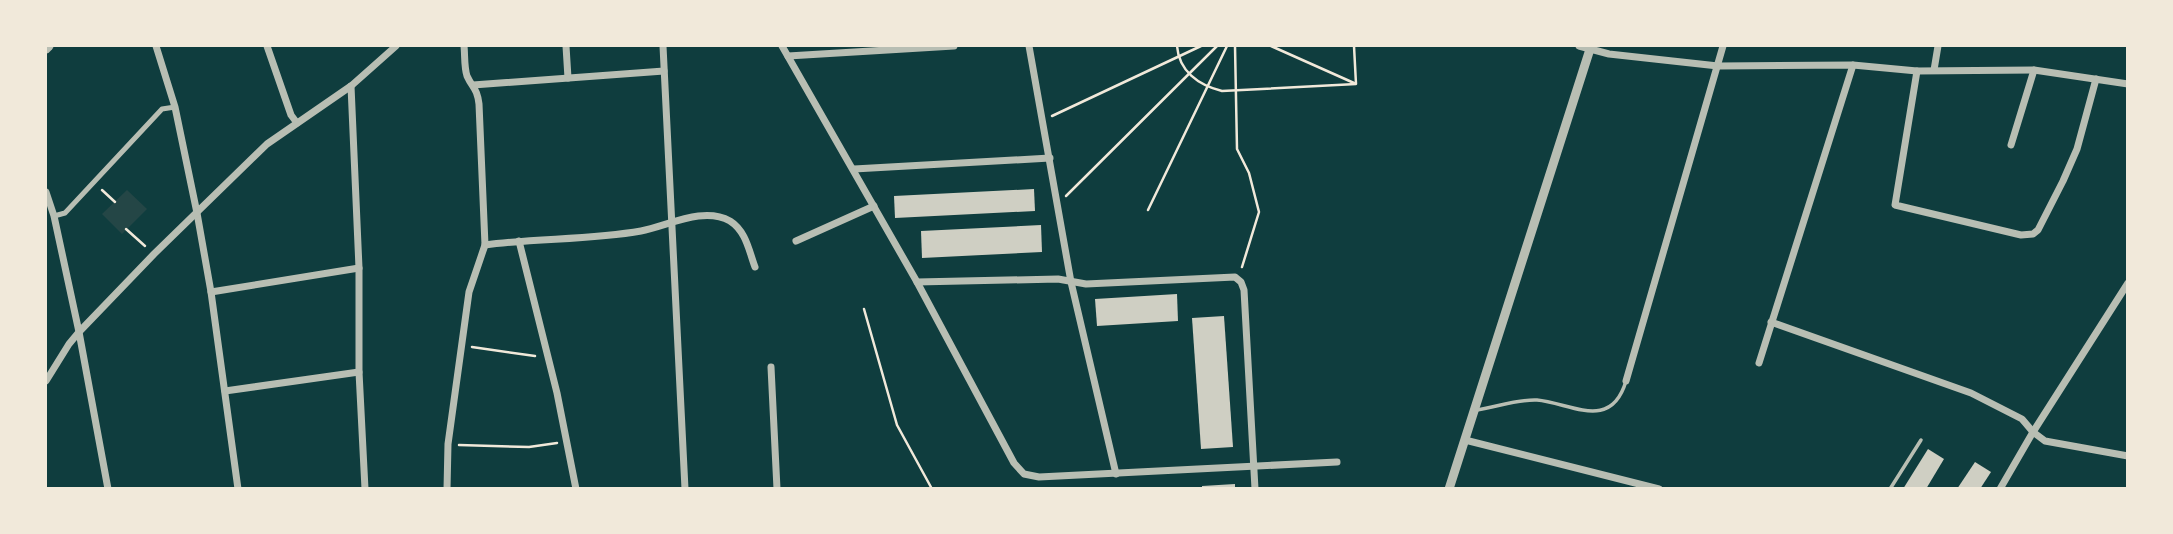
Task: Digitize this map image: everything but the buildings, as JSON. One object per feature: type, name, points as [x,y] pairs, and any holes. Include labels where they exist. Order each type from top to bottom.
[{"type":"street","points":[[156,46],[175,107],[197,213],[239,488]]},
{"type":"street","points":[[267,46],[291,115],[297,123]]},
{"type":"street","points":[[47,377],[79,332],[154,254],[267,144],[351,86],[396,46]]},
{"type":"street","points":[[447,488],[449,444],[468,292],[485,245],[479,104],[477,90],[468,79],[464,46]]},
{"type":"street","points":[[566,46],[568,78]]},
{"type":"street","points":[[663,46],[685,488]]},
{"type":"street","points":[[782,46],[854,169],[1018,469],[1031,476],[1337,462]]},
{"type":"street","points":[[788,56],[954,46]]},
{"type":"street","points":[[1030,46],[1072,282],[1116,474]]},
{"type":"street","points":[[1579,46],[1609,54],[1718,66],[1853,65],[1917,71],[2034,70],[2127,84]]},
{"type":"street","points":[[1626,381],[1723,46]]},
{"type":"street","points":[[1934,70],[1938,46]]},
{"type":"street","points":[[1449,488],[1590,47]]},
{"type":"street","points":[[1759,363],[1853,65]]},
{"type":"street","points":[[2011,145],[2034,70]]},
{"type":"street","points":[[473,85],[664,71]]},
{"type":"street","points":[[1917,71],[1895,205],[2027,236],[2042,226],[2063,181],[2077,149],[2096,79]]},
{"type":"street","points":[[351,86],[365,488]]},
{"type":"street","points":[[54,216],[65,213],[162,109],[175,107]]},
{"type":"street","points":[[854,169],[1050,158]]},
{"type":"street","points":[[46,192],[54,216],[79,332],[108,488]]},
{"type":"street","points":[[796,241],[874,206]]},
{"type":"street","points":[[485,245],[632,232],[687,218],[712,216],[729,220],[742,232],[755,267]]},
{"type":"street","points":[[519,241],[576,488]]},
{"type":"street","points":[[211,292],[359,268]]},
{"type":"street","points":[[917,282],[1058,279],[1086,284],[1231,276],[1238,279],[1244,290],[1255,488]]},
{"type":"street","points":[[2000,488],[2127,283]]},
{"type":"street","points":[[1772,322],[1971,393],[2022,419],[2045,441],[2127,456]]},
{"type":"street","points":[[771,367],[777,488]]},
{"type":"street","points":[[225,391],[359,372]]},
{"type":"street","points":[[1465,440],[1659,488]]},
{"type":"lane","points":[[1475,411],[1517,401],[1538,400],[1589,412],[1600,410],[1618,400],[1626,381]]},
{"type":"lane","points":[[1890,488],[1921,440]]},
{"type":"path","points":[[1177,46],[1181,65],[1188,73],[1208,87],[1222,91],[1356,84]]},
{"type":"path","points":[[1044,120],[1200,46]]},
{"type":"path","points":[[1059,204],[1217,46]]},
{"type":"path","points":[[1148,210],[1227,46]]},
{"type":"path","points":[[1235,46],[1237,149],[1249,173],[1259,212],[1238,279]]},
{"type":"path","points":[[1271,46],[1356,84]]},
{"type":"path","points":[[1354,46],[1356,84]]},
{"type":"path","points":[[93,183],[115,202]]},
{"type":"path","points":[[126,229],[154,254]]},
{"type":"path","points":[[864,309],[897,425],[932,488]]},
{"type":"path","points":[[462,345],[548,358]]},
{"type":"path","points":[[449,444],[529,447],[567,442]]},
{"type":"shaded area","points":[[127,190],[147,209],[122,234],[102,214]]}]
